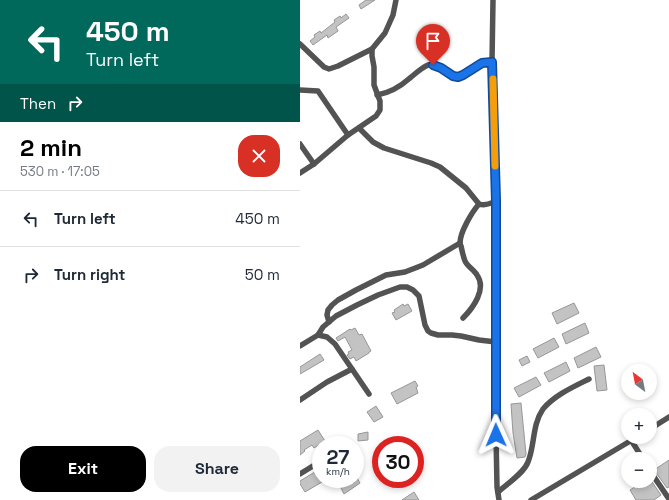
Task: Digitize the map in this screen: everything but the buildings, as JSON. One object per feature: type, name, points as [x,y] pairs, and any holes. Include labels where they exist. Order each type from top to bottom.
[{"type":"street","points":[[300,44],[329,69],[338,66],[372,49],[385,33],[396,0]]},
{"type":"street","points":[[492,1],[492,62],[496,201],[496,435],[499,500]]},
{"type":"street","points":[[300,174],[348,135],[376,116],[380,110],[380,101],[374,85],[372,49]]},
{"type":"street","points":[[377,95],[392,90],[430,65],[441,68],[453,76],[458,77],[482,63],[492,62]]},
{"type":"street","points":[[300,90],[318,91],[348,135]]},
{"type":"street","points":[[359,128],[373,142],[384,148],[440,167],[466,188],[480,204],[489,204],[496,201]]},
{"type":"street","points":[[300,144],[314,164]]},
{"type":"street","points":[[463,318],[479,294],[481,283],[477,275],[465,261],[460,243],[462,232],[475,209],[480,204]]},
{"type":"street","points":[[329,322],[328,310],[338,300],[386,275],[405,272],[423,265],[460,243]]},
{"type":"street","points":[[300,346],[318,335],[323,327],[336,316],[378,295],[400,287],[407,287],[419,296],[424,325],[431,333],[496,342]]},
{"type":"street","points":[[318,335],[327,336],[335,344],[369,394]]},
{"type":"street","points":[[300,400],[327,382],[352,369]]},
{"type":"street","points":[[498,492],[522,471],[528,463],[539,417],[544,409],[560,394],[589,379]]},
{"type":"street","points":[[657,425],[669,417]]},
{"type":"street","points":[[531,500],[626,444]]},
{"type":"street","points":[[300,474],[312,467]]},
{"type":"street","points":[[657,481],[669,499]]},
{"type":"slow traffic","points":[[493,79],[495,166]]},
{"type":"route","points":[[433,65],[441,68],[453,76],[458,77],[482,63],[492,62],[496,201],[496,435]]}]
